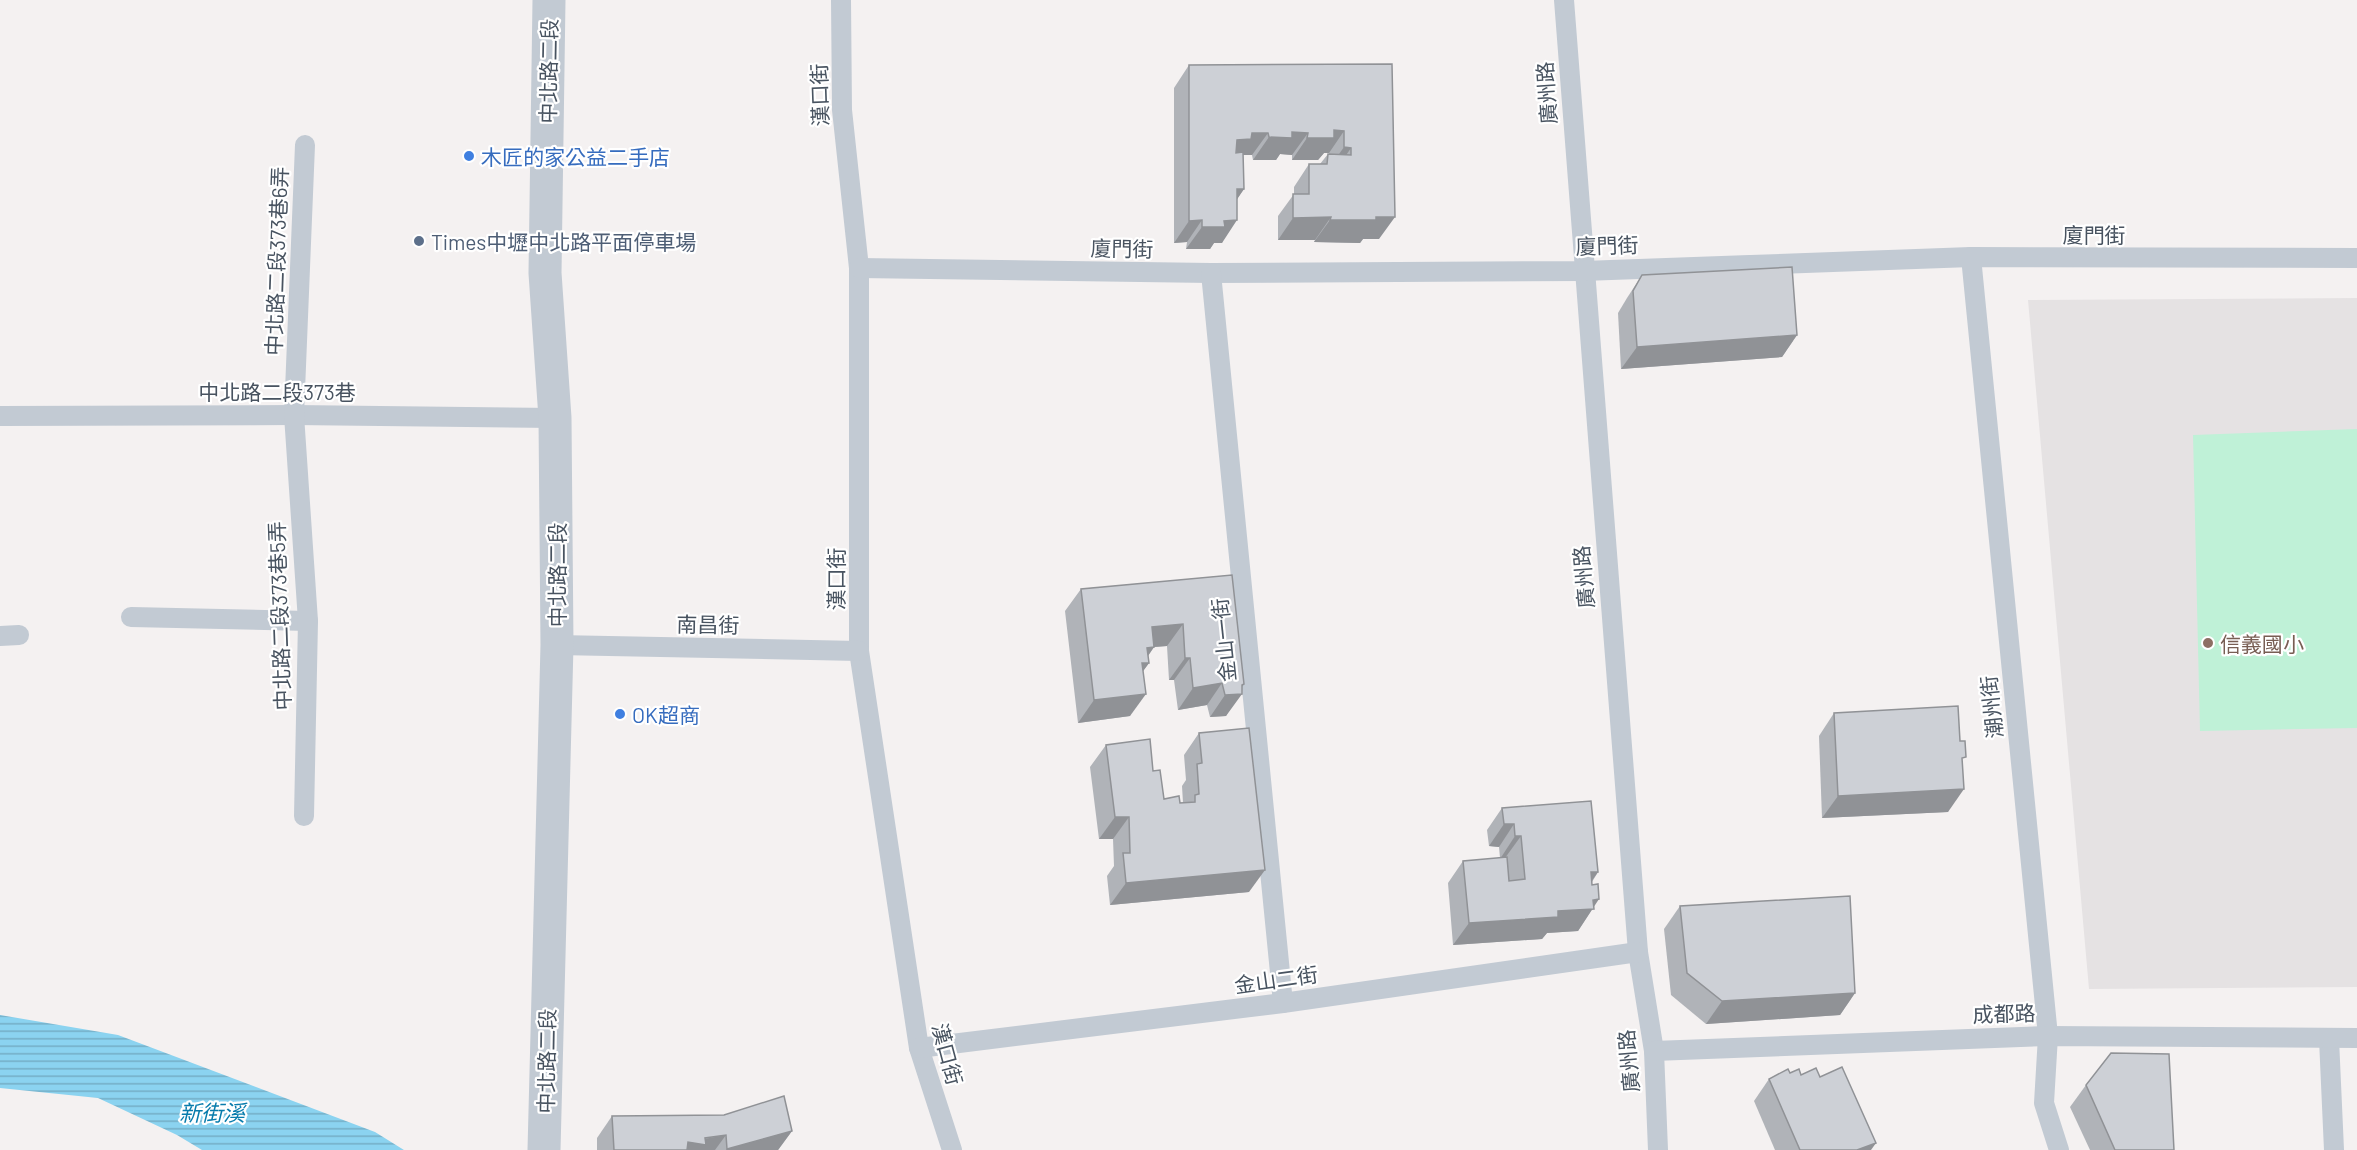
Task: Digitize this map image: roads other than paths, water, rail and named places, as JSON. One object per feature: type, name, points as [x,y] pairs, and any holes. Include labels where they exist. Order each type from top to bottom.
[{"type":"street","name":"中北路二段","points":[[544,1150],[557,645],[555,418],[544,273],[549,0]]},
{"type":"lane","name":"漢口街","points":[[841,0],[842,110],[859,268],[859,651],[919,1048],[952,1150]]},
{"type":"lane","name":"廣州路","points":[[1564,0],[1583,270],[1638,952],[1654,1051],[1658,1150]]},
{"type":"lane","name":"中北路二段373巷6弄","points":[[294,415],[305,145]]},
{"type":"lane","name":"廈門街","points":[[859,268],[1211,273],[1583,270],[1971,257],[2357,258]]},
{"type":"lane","name":"潮州街","points":[[1971,257],[2048,1036],[2044,1103],[2058,1150]]},
{"type":"lane","name":"金山一街","points":[[1211,273],[1283,1002]]},
{"type":"lane","name":"中北路二段373巷","points":[[0,416],[294,415],[555,418]]},
{"type":"lane","name":"中北路二段373巷5弄","points":[[294,415],[308,621],[304,816]]},
{"type":"lane","points":[[131,617],[308,621]]},
{"type":"lane","name":"南昌街","points":[[557,645],[859,651]]},
{"type":"lane","name":"金山二街","points":[[919,1048],[1283,1002],[1638,952]]},
{"type":"lane","name":"成都路","points":[[1654,1051],[2048,1036],[2357,1038]]},
{"type":"lane","points":[[2329,1039],[2334,1150]]},
{"type":"water","name":"新街溪","points":[[0,1015],[118,1035],[375,1132],[404,1150],[202,1150],[177,1135],[98,1098],[0,1088]]},
{"type":"place","name":"木匠的家公益二手店","points":[[469,156]]},
{"type":"place","name":"Times中壢中北路平面停車場","points":[[419,241]]},
{"type":"place","name":"信義國小","points":[[2208,643]]},
{"type":"place","name":"OK超商","points":[[620,714]]}]
